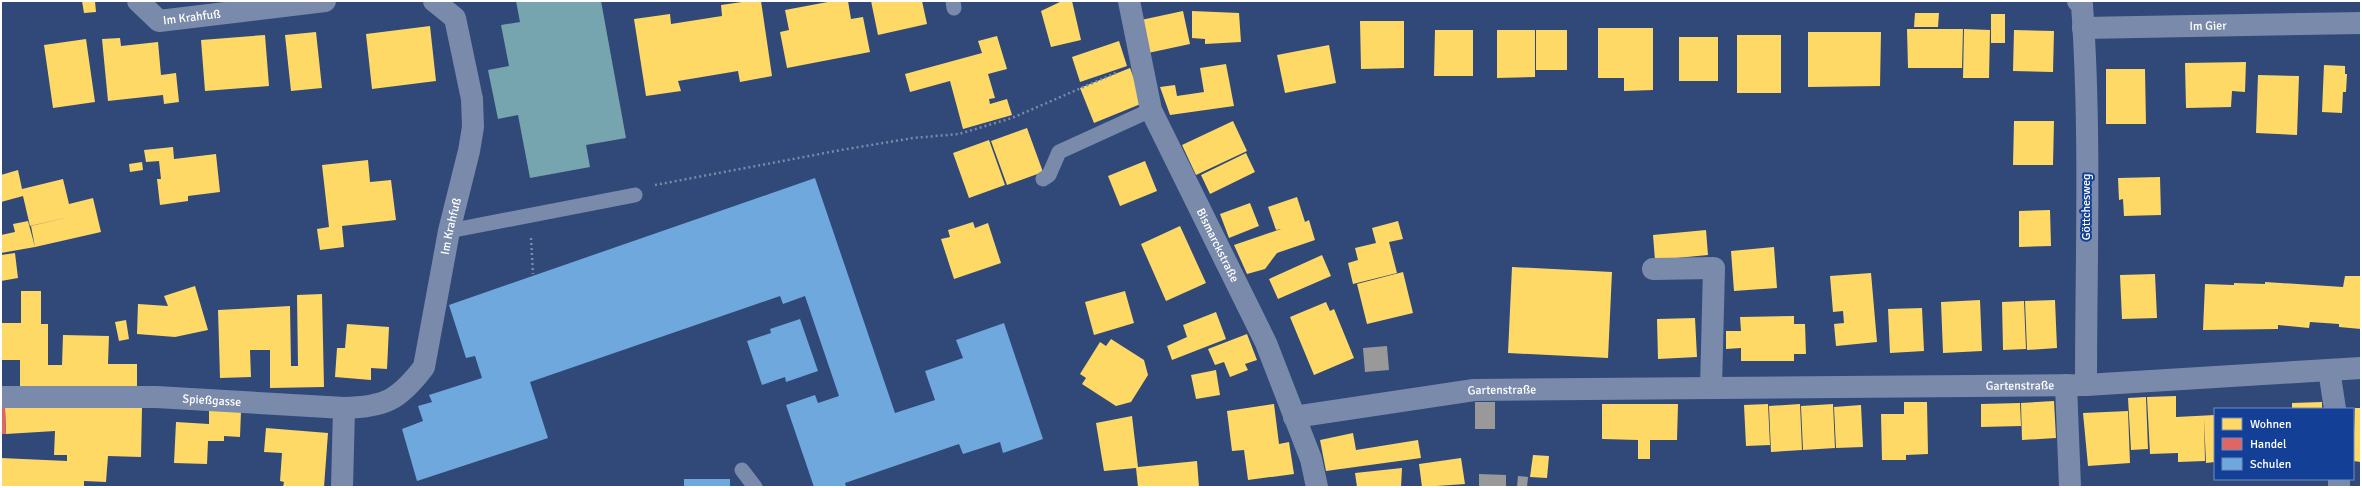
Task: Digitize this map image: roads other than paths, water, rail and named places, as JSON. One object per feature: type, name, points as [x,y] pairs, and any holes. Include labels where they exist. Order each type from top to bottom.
[{"type":"street","name":"Im Krahfuß","points":[[138,1],[159,21],[325,1]]},
{"type":"street","name":"Im Krahfuß","points":[[344,408],[364,407],[397,397],[411,385],[424,367],[449,231],[469,151],[473,127],[472,99],[455,18],[434,1]]},
{"type":"street","name":"Bismarckstraße","points":[[1129,1],[1140,62],[1151,110],[1266,344],[1311,459],[1317,487]]},
{"type":"street","points":[[2078,1],[2082,5],[2083,28]]},
{"type":"street","name":"Im Gier","points":[[2083,28],[2361,23]]},
{"type":"street","name":"Göttchesweg","points":[[2070,487],[2086,166],[2083,28]]},
{"type":"street","points":[[1653,269],[1714,268],[1711,388]]},
{"type":"street","name":"Gartenstraße","points":[[1294,417],[1474,390],[2076,385],[2361,368]]},
{"type":"street","points":[[2329,370],[2334,408]]},
{"type":"street","name":"Spießgasse","points":[[1,396],[156,397],[344,408]]},
{"type":"street","points":[[342,487],[344,408]]},
{"type":"lane","points":[[1044,178],[1049,175],[1060,152],[1151,110]]},
{"type":"lane","points":[[449,231],[635,195]]},
{"type":"lane","points":[[742,470],[754,487]]}]
